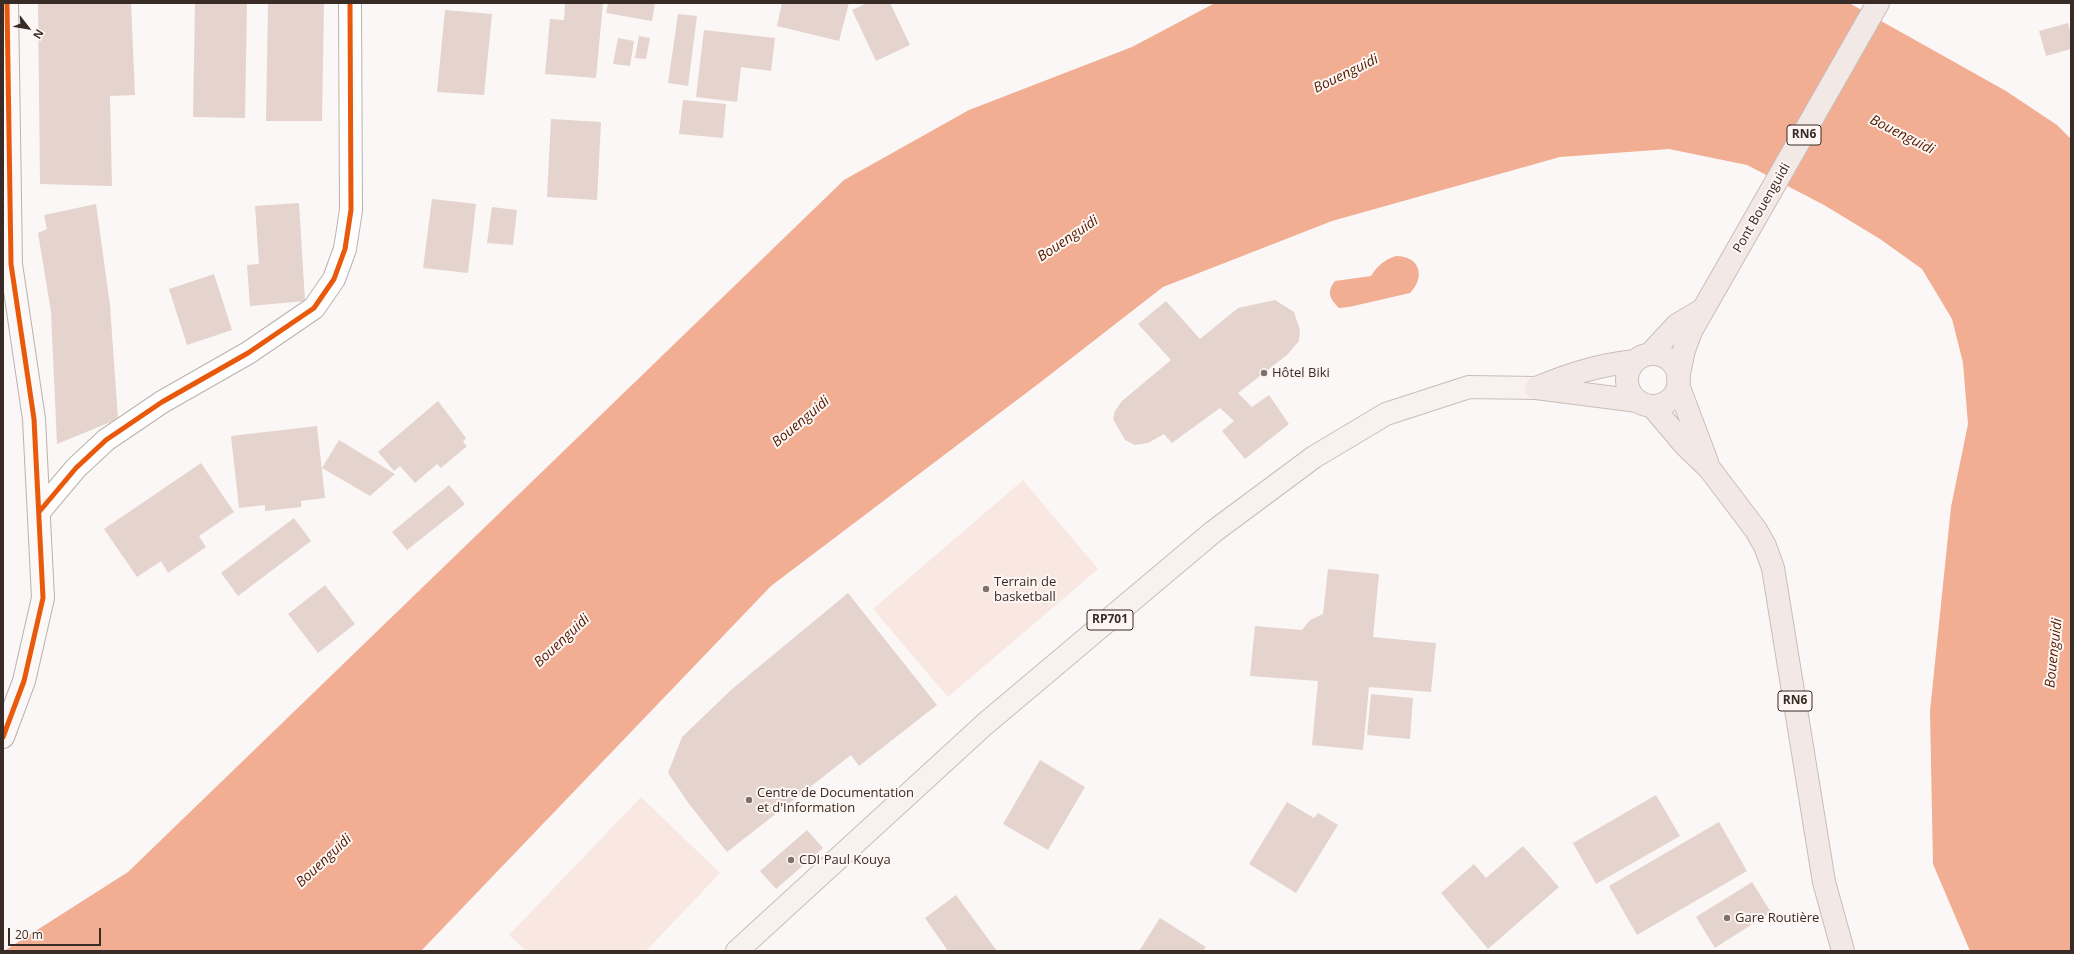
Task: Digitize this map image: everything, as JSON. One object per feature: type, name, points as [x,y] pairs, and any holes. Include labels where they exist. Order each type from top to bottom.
[{"type":"highway","name":"Pont Bouenguidi","points":[[1703,310],[1878,3]]},
{"type":"highway","points":[[1703,310],[1677,325],[1642,358],[1628,374],[1627,382],[1629,389],[1709,468]]},
{"type":"highway","points":[[1536,388],[1659,405],[1671,398],[1678,381],[1684,350],[1703,310]]},
{"type":"highway","points":[[1536,388],[1562,377],[1604,364],[1642,358],[1667,358],[1675,366],[1678,381],[1709,468]]},
{"type":"highway","name":"RN6","points":[[1709,468],[1756,530],[1765,546],[1773,568],[1824,882],[1843,951]]},
{"type":"main road","name":"RP701","points":[[737,951],[985,724],[1213,532],[1314,457],[1386,414],[1469,387],[1536,388]]},
{"type":"street","points":[[3,737],[24,681],[44,598],[34,419],[11,264],[7,3]]},
{"type":"street","points":[[39,512],[76,468],[106,440],[162,402],[248,353],[314,308],[334,279],[345,249],[351,210],[350,3]]},
{"type":"shaded area","name":"Terrain de basketball","points":[[1023,480],[1098,569],[948,697],[873,609]]},
{"type":"shaded area","points":[[641,797],[720,873],[646,951],[526,951],[509,935]]},
{"type":"water","name":"Bouenguidi","points":[[1215,3],[1849,3],[2006,91],[2057,125],[2071,139],[2071,951],[1970,951],[1933,864],[1930,711],[1951,507],[1968,424],[1963,363],[1952,319],[1922,269],[1880,239],[1824,205],[1747,165],[1669,149],[1560,157],[1332,221],[1163,287],[1042,381],[771,586],[421,951],[4,951],[128,872],[844,180],[969,110],[1132,47]]},
{"type":"water","points":[[1396,256],[1411,260],[1418,268],[1418,280],[1410,293],[1349,307],[1339,308],[1333,302],[1330,292],[1335,281],[1371,276],[1382,263]]},
{"type":"building","points":[[38,3],[131,3],[135,95],[110,96],[112,186],[40,184]]},
{"type":"building","points":[[195,3],[247,3],[245,118],[193,117]]},
{"type":"building","points":[[268,3],[324,3],[322,121],[266,121]]},
{"type":"building","points":[[565,3],[603,3],[596,78],[545,74],[550,19],[564,20]]},
{"type":"building","points":[[608,3],[655,3],[652,21],[606,13]]},
{"type":"building","points":[[782,3],[849,3],[839,41],[777,26]]},
{"type":"building","points":[[867,3],[890,3],[910,45],[876,61],[852,10]]},
{"type":"building","points":[[445,10],[492,14],[484,95],[437,92]]},
{"type":"building","points":[[678,14],[697,16],[688,86],[668,83]]},
{"type":"building","points":[[2068,23],[2071,34],[2071,49],[2046,56],[2039,31]]},
{"type":"building","points":[[704,30],[775,38],[771,71],[741,67],[737,102],[696,97]]},
{"type":"building","points":[[639,36],[650,38],[646,59],[635,58]]},
{"type":"building","points":[[618,38],[634,41],[630,66],[613,64]]},
{"type":"building","points":[[683,100],[726,104],[723,138],[679,134]]},
{"type":"building","points":[[551,119],[601,122],[597,200],[547,197]]},
{"type":"building","points":[[432,199],[476,204],[468,273],[423,268]]},
{"type":"building","points":[[299,203],[305,301],[250,306],[247,265],[259,264],[255,206]]},
{"type":"building","points":[[96,204],[110,305],[118,419],[57,444],[51,312],[38,233],[47,229],[44,215]]},
{"type":"building","points":[[492,207],[517,210],[513,245],[487,243]]},
{"type":"building","points":[[214,274],[232,330],[187,345],[169,289]]},
{"type":"building","points":[[1275,300],[1294,312],[1300,330],[1299,341],[1287,355],[1238,393],[1252,407],[1269,395],[1289,424],[1245,459],[1222,431],[1234,421],[1220,408],[1172,443],[1164,434],[1148,443],[1135,445],[1125,440],[1113,419],[1115,411],[1122,401],[1171,360],[1138,324],[1166,301],[1200,339],[1238,308]]},
{"type":"building","points":[[438,401],[466,438],[463,442],[467,446],[441,468],[437,464],[415,483],[400,466],[394,471],[378,452]]},
{"type":"building","points":[[317,426],[325,498],[301,501],[301,507],[265,511],[265,505],[239,508],[231,436]]},
{"type":"building","points":[[339,440],[395,474],[370,496],[322,468]]},
{"type":"building","points":[[201,463],[234,512],[199,536],[206,547],[168,573],[161,561],[137,577],[104,529]]},
{"type":"building","points":[[449,485],[465,504],[407,550],[392,532]]},
{"type":"building","points":[[294,518],[311,541],[238,596],[221,573]]},
{"type":"building","points":[[1328,569],[1379,574],[1373,637],[1436,643],[1431,692],[1369,687],[1363,750],[1312,745],[1318,681],[1250,676],[1255,626],[1302,630],[1310,620],[1323,614]]},
{"type":"building","points":[[325,585],[355,624],[318,653],[288,614]]},
{"type":"building","points":[[848,593],[937,705],[859,766],[851,755],[727,852],[689,804],[668,773],[682,737],[732,689]]},
{"type":"building","points":[[1371,694],[1413,698],[1410,739],[1367,735]]},
{"type":"building","points":[[1040,760],[1085,787],[1048,850],[1003,824]]},
{"type":"building","points":[[1656,795],[1680,836],[1596,884],[1573,843]]},
{"type":"building","points":[[1287,802],[1314,818],[1318,813],[1338,825],[1296,893],[1249,864]]},
{"type":"building","points":[[1719,822],[1747,871],[1637,935],[1609,886]]},
{"type":"building","name":"CDI Paul Kouya","points":[[807,830],[823,848],[776,889],[760,871]]},
{"type":"building","points":[[1523,846],[1559,887],[1488,949],[1441,893],[1474,864],[1486,878]]},
{"type":"building","points":[[1752,882],[1771,912],[1715,948],[1696,917]]},
{"type":"building","points":[[956,895],[997,951],[948,951],[925,918]]},
{"type":"building","points":[[1160,918],[1206,947],[1203,951],[1139,951]]},
{"type":"cycle path","points":[[3,737],[24,681],[43,598],[34,419],[11,264],[7,3]]},
{"type":"cycle path","points":[[39,512],[76,468],[106,440],[162,402],[248,353],[314,308],[334,279],[345,249],[351,210],[350,3]]},
{"type":"place","name":"Hôtel Biki","points":[[1264,373]]},
{"type":"place","name":"Terrain de basketball","points":[[986,589]]},
{"type":"place","name":"Centre de Documentation et d'Information","points":[[749,800]]},
{"type":"place","name":"CDI Paul Kouya","points":[[791,860]]},
{"type":"place","name":"Gare Routière","points":[[1727,918]]}]
